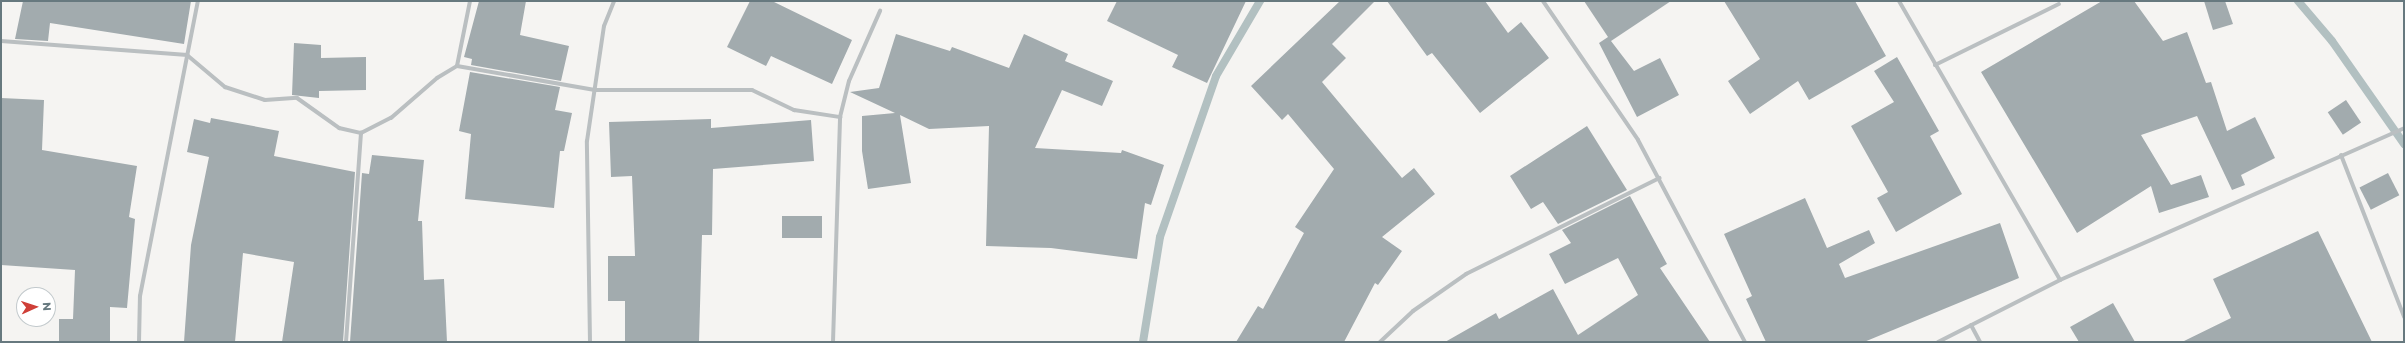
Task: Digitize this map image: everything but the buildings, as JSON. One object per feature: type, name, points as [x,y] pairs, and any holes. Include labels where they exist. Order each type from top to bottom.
[{"type":"street","points":[[139,342],[140,296],[198,1]]},
{"type":"street","points":[[457,66],[470,1]]},
{"type":"street","points":[[590,342],[587,141],[604,26],[614,1]]},
{"type":"street","points":[[1544,1],[1638,140],[1746,342]]},
{"type":"street","points":[[1899,1],[2060,280]]},
{"type":"street","points":[[1935,65],[2059,4]]},
{"type":"street","points":[[833,342],[840,117],[849,81],[880,11]]},
{"type":"street","points":[[1,41],[187,55],[225,87],[266,100],[297,98],[339,128],[361,133],[391,118],[438,78],[457,66],[595,90],[752,90],[794,110],[840,117]]},
{"type":"street","points":[[1938,342],[2060,280],[2404,128]]},
{"type":"street","points":[[346,342],[361,133]]},
{"type":"street","points":[[2341,155],[2404,317]]},
{"type":"street","points":[[1380,342],[1413,311],[1466,274],[1659,178]]},
{"type":"street","points":[[1971,325],[1980,342]]},
{"type":"waterway","points":[[1143,342],[1160,237],[1216,76],[1260,1]]},
{"type":"waterway","points":[[2298,1],[2332,41],[2404,144]]}]
